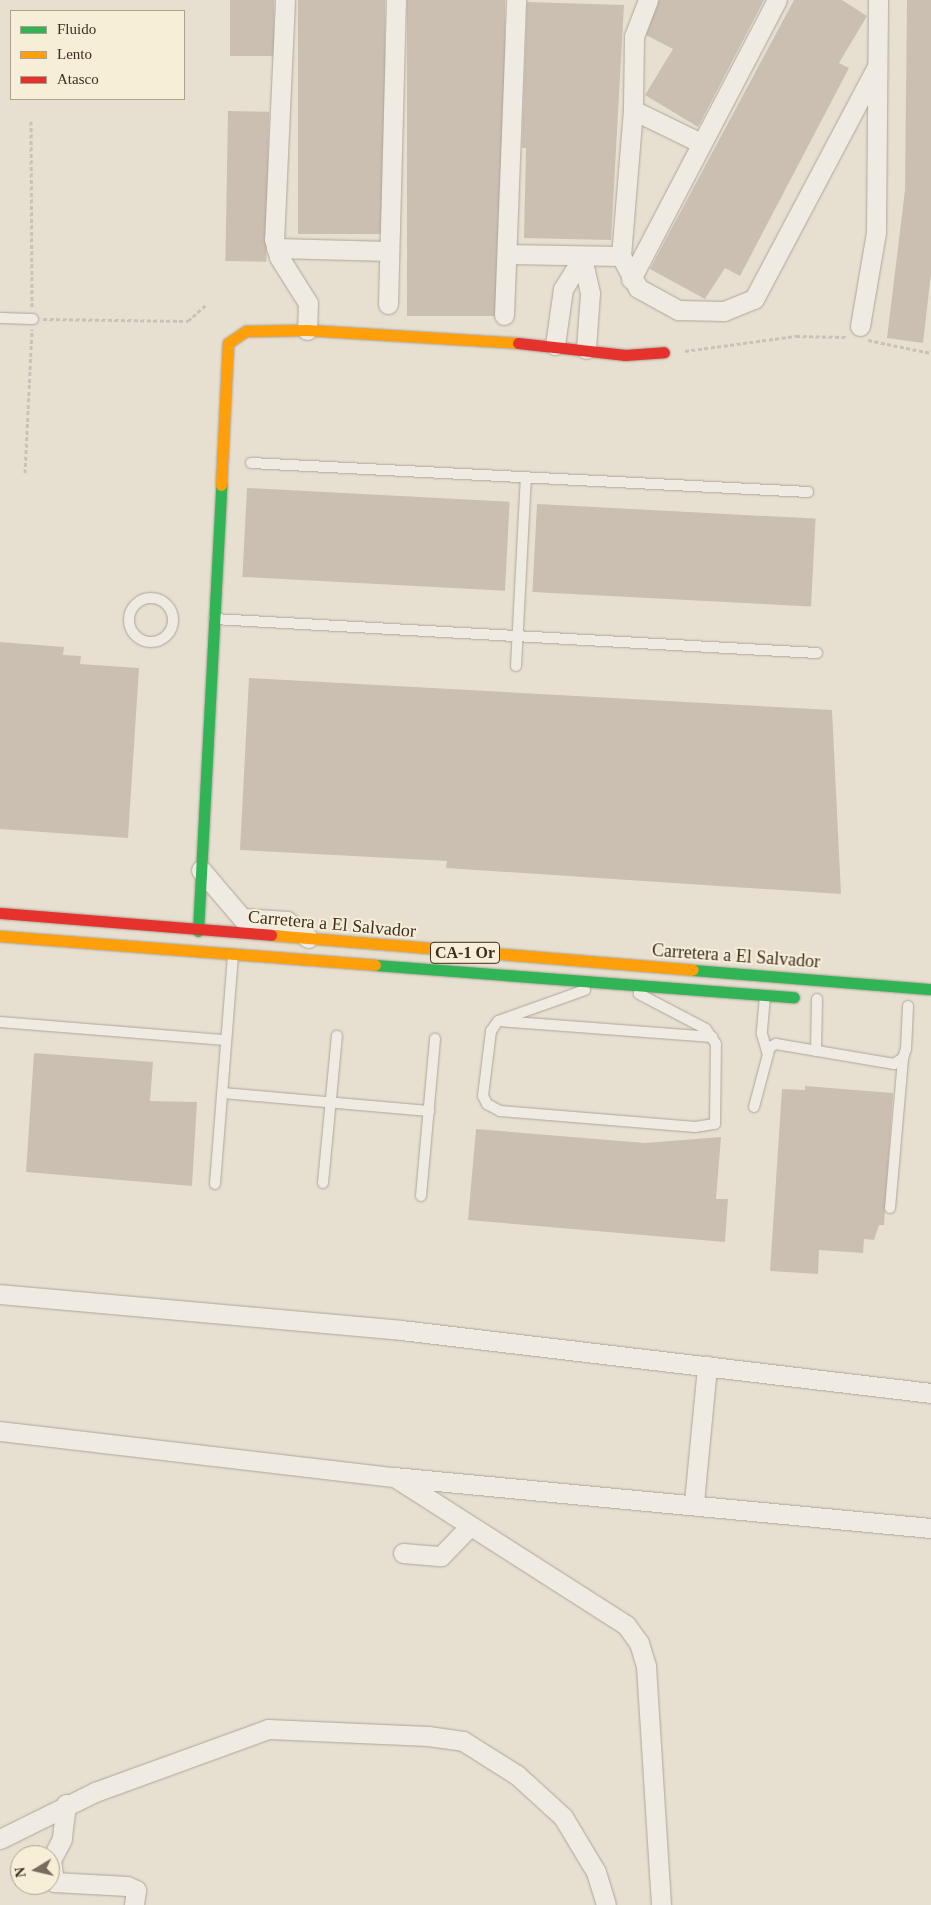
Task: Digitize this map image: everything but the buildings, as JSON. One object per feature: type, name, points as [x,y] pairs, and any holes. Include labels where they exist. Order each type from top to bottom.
[{"type":"main road","points":[[198,931],[228,343],[246,331],[307,330],[555,345],[625,354],[664,352]]},
{"type":"main road","name":"Carretera a El Salvador","points":[[0,913],[198,931],[931,989]]},
{"type":"main road","name":"Carretera a El Salvador","points":[[0,936],[822,1000]]},
{"type":"main road","points":[[890,1004],[923,1007]]},
{"type":"street","points":[[285,0],[276,248],[308,302],[307,330]]},
{"type":"street","points":[[388,304],[396,0]]},
{"type":"street","points":[[504,315],[516,0]]},
{"type":"street","points":[[648,0],[634,36],[633,110],[621,256],[631,279],[646,295],[688,312],[724,311],[754,299],[878,67]]},
{"type":"street","points":[[631,279],[777,0]]},
{"type":"street","points":[[860,334],[876,232],[878,0]]},
{"type":"street","points":[[633,110],[701,143]]},
{"type":"street","points":[[276,248],[389,252]]},
{"type":"street","points":[[507,254],[582,258],[621,256]]},
{"type":"street","points":[[555,345],[563,289],[582,258]]},
{"type":"street","points":[[582,258],[590,293],[586,349]]},
{"type":"street","points":[[201,870],[242,918],[287,921],[310,940]]},
{"type":"street","points":[[0,1294],[401,1330],[931,1393]]},
{"type":"street","points":[[694,1502],[707,1366]]},
{"type":"street","points":[[0,1431],[394,1477],[694,1502],[931,1528]]},
{"type":"street","points":[[394,1477],[469,1527],[626,1625],[639,1642],[646,1666],[661,1905]]},
{"type":"street","points":[[402,1553],[441,1556],[469,1527]]},
{"type":"street","points":[[0,1839],[66,1804],[268,1729],[337,1730],[463,1741],[517,1776],[563,1818],[596,1872],[606,1905]]},
{"type":"street","points":[[66,1804],[62,1839],[51,1860],[54,1882],[127,1886],[136,1890],[134,1905]]},
{"type":"lane","points":[[0,318],[32,319]]},
{"type":"lane","points":[[251,463],[808,492]]},
{"type":"lane","points":[[516,666],[526,477]]},
{"type":"lane","points":[[143,599],[157,599],[169,607],[173,620],[163,639],[148,642],[131,628],[130,614],[143,599]]},
{"type":"lane","points":[[213,619],[817,653]]},
{"type":"lane","points":[[215,1184],[233,955]]},
{"type":"lane","points":[[603,984],[498,1021],[491,1031],[483,1096],[492,1108],[709,1127],[717,1119],[719,1061],[712,1037],[706,1029],[622,985]]},
{"type":"lane","points":[[754,1107],[767,1052],[762,1034],[765,995]]},
{"type":"lane","points":[[816,1051],[822,1000]]},
{"type":"lane","points":[[890,1208],[908,1006]]},
{"type":"lane","points":[[498,1021],[712,1037]]},
{"type":"lane","points":[[0,1022],[225,1040]]},
{"type":"lane","points":[[323,1183],[329,1102],[337,1036]]},
{"type":"lane","points":[[421,1196],[435,1039]]},
{"type":"lane","points":[[767,1052],[776,1044],[894,1064],[903,1058]]},
{"type":"lane","points":[[222,1093],[429,1110]]},
{"type":"path","points":[[25,473],[32,319],[31,121]]},
{"type":"path","points":[[32,319],[188,321],[206,305]]},
{"type":"path","points":[[664,352],[716,349],[796,336],[860,334],[931,353]]},
{"type":"traffic: fast","points":[[198,931],[221,485]]},
{"type":"traffic: fast","points":[[375,965],[794,997]]},
{"type":"traffic: fast","points":[[693,970],[931,989]]},
{"type":"traffic: slow","points":[[221,485],[228,343],[246,331],[307,330],[518,343]]},
{"type":"traffic: slow","points":[[271,935],[693,970]]},
{"type":"traffic: slow","points":[[0,936],[375,965]]},
{"type":"traffic: jam","points":[[518,343],[625,355],[664,352]]},
{"type":"traffic: jam","points":[[0,913],[271,935]]}]
